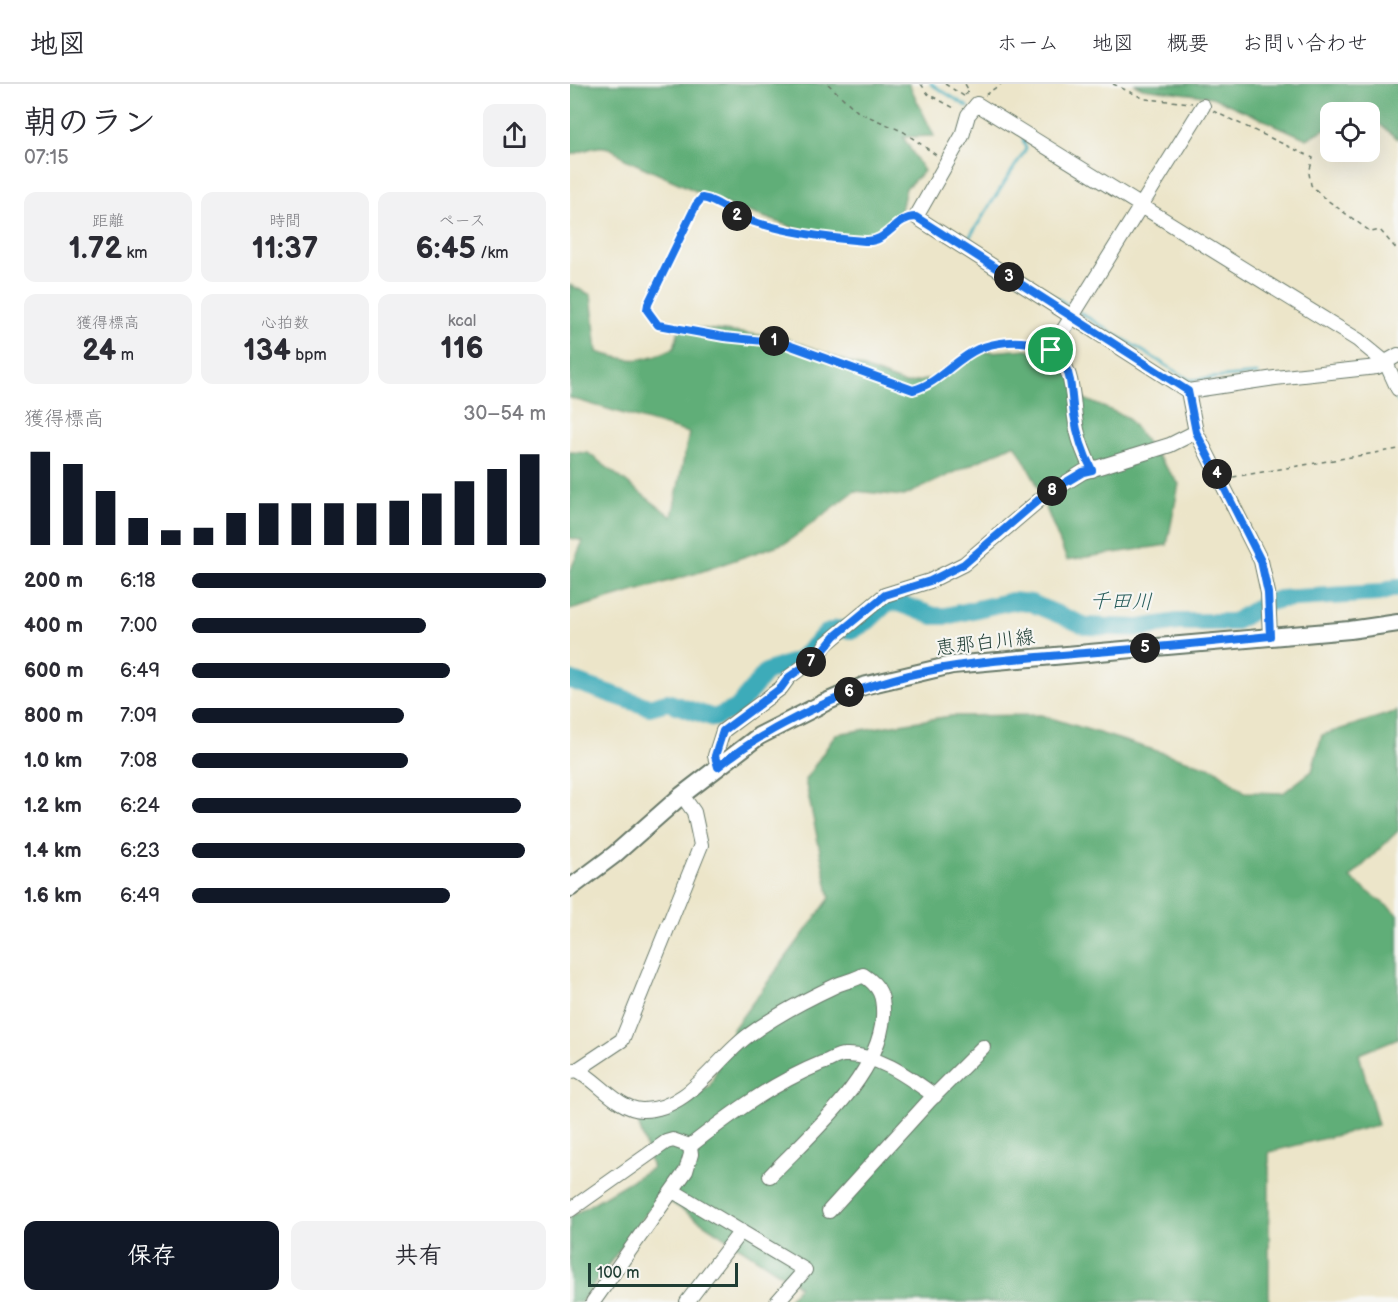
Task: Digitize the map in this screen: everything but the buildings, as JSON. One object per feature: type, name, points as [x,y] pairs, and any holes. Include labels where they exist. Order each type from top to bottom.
[{"type":"main road","name":"恵那白川線","points":[[570,888],[614,855],[682,795],[759,736],[863,686],[921,671],[1010,659],[1398,623]]},
{"type":"street","points":[[1398,355],[1386,363],[1377,368],[1188,391],[916,217],[962,136],[968,115],[977,104],[1358,340],[1386,363],[1398,389]]},
{"type":"street","points":[[1092,470],[1078,434],[1069,373],[1064,363],[1051,350],[1203,105]]},
{"type":"street","points":[[1188,391],[1196,432],[1261,561],[1268,593],[1270,636]]},
{"type":"street","points":[[718,767],[715,756],[723,731],[781,688],[789,677],[819,656],[835,636],[885,595],[930,581],[964,564],[1043,496],[1083,472],[1118,459],[1170,445],[1196,432]]},
{"type":"street","points":[[573,1070],[622,1040],[701,845],[694,812],[682,795]]},
{"type":"street","points":[[573,1070],[589,1076],[628,1108],[655,1108],[678,1099],[697,1087],[747,1036],[788,1010],[863,975],[873,980],[883,1003],[882,1033],[872,1060],[855,1085],[770,1176]]},
{"type":"street","points":[[829,1212],[983,1047]]},
{"type":"street","points":[[690,1146],[765,1090],[802,1071],[843,1055],[872,1060],[909,1078],[935,1096]]},
{"type":"street","points":[[570,1210],[666,1142],[673,1140],[690,1146]]},
{"type":"street","points":[[592,1302],[686,1171],[692,1154],[690,1146]]},
{"type":"street","points":[[673,1191],[805,1270],[777,1302]]},
{"type":"street","points":[[687,1302],[741,1231]]},
{"type":"path","points":[[828,84],[858,112],[918,140],[946,164]]},
{"type":"path","points":[[921,84],[928,94],[968,115]]},
{"type":"path","points":[[964,96],[969,90],[965,84]]},
{"type":"path","points":[[1113,84],[1145,99],[1183,101],[1203,105],[1313,158],[1310,180],[1317,192],[1371,232],[1380,230],[1398,251]]},
{"type":"path","points":[[916,217],[905,218],[881,238],[867,241],[795,232],[747,219],[702,198],[696,205],[647,310],[658,325],[663,327],[724,337],[783,343],[913,390],[981,348],[1021,341],[1051,350]]},
{"type":"path","points":[[1220,479],[1398,449]]},
{"type":"green space","points":[[570,84],[909,84],[934,136],[903,137],[924,171],[906,188],[899,219],[863,238],[795,228],[723,203],[625,159],[605,147],[570,155]]},
{"type":"green space","points":[[1134,84],[1398,84],[1398,139],[1380,125],[1380,102],[1320,102],[1320,132],[1307,139],[1212,97],[1143,88]]},
{"type":"green space","points":[[570,285],[591,295],[597,352],[618,358],[645,358],[674,348],[680,326],[786,338],[905,384],[930,379],[977,353],[1027,349],[1071,363],[1084,399],[1127,417],[1179,484],[1167,545],[1067,560],[1034,478],[1015,444],[904,496],[855,491],[787,542],[697,573],[570,610],[570,571],[583,541],[570,538],[570,452],[588,453],[672,517],[689,433],[570,398]]},
{"type":"green space","points":[[1397,711],[1398,831],[1350,878],[1398,914],[1398,1038],[1359,1054],[1378,1125],[1269,1152],[1269,1302],[787,1302],[799,1286],[660,1195],[581,1302],[570,1302],[570,1217],[652,1168],[638,1122],[673,1110],[710,1086],[733,1029],[830,898],[805,780],[836,734],[951,716],[1041,715],[1215,769],[1245,792],[1283,793],[1312,771],[1322,735]]},
{"type":"waterway","points":[[931,84],[968,107]]},
{"type":"waterway","points":[[1023,139],[1026,149],[967,241],[1074,309]]},
{"type":"waterway","points":[[1079,312],[1190,380],[1257,374]]},
{"type":"waterway","points":[[1377,370],[1387,380]]},
{"type":"waterway","points":[[1393,391],[1398,402]]},
{"type":"waterway","name":"千田川","points":[[570,680],[649,707],[667,702],[714,718],[737,708],[766,672],[799,660],[825,634],[838,629],[853,630],[868,621],[887,603],[895,602],[934,616],[946,616],[1012,601],[1031,603],[1086,626],[1139,628],[1178,622],[1234,622],[1266,603],[1280,599],[1379,593],[1398,587]]},
{"type":"route","points":[[706,198],[737,216],[795,232],[867,241],[874,241],[888,234],[898,222],[905,218],[916,217],[1188,391],[1196,432],[1265,572],[1270,636],[1010,659],[951,665],[921,671],[863,686],[826,702],[759,736],[718,767],[715,756],[723,731],[781,688],[789,677],[819,656],[826,644],[885,595],[895,590],[930,581],[964,564],[1043,496],[1083,472],[1092,470],[1078,434],[1069,373],[1064,363],[1051,350],[1021,341],[981,348],[919,389],[913,390],[783,343],[724,337],[658,325],[647,310],[648,304],[698,202],[706,198]]}]
